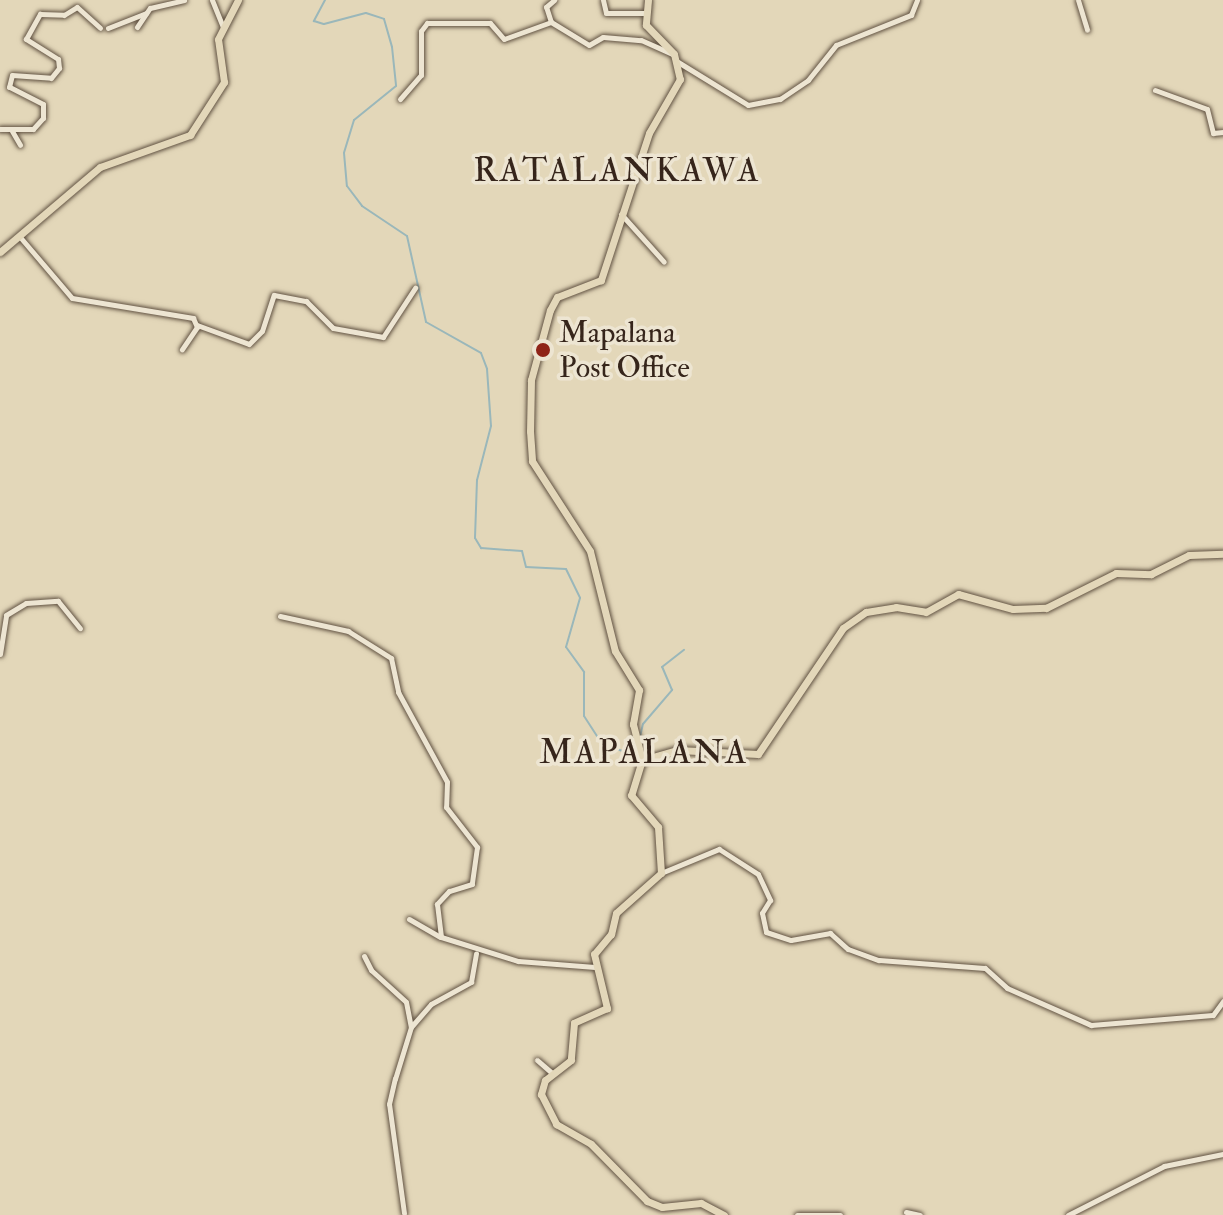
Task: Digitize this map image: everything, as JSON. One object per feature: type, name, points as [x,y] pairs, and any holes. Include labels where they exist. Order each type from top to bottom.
[{"type":"main road","points":[[0,252],[100,167],[190,135],[224,82],[217,46],[223,27],[238,0]]},
{"type":"main road","points":[[648,0],[644,13],[646,25],[674,54],[678,62],[678,86],[649,133],[601,280],[557,297],[550,310],[531,380],[530,431],[532,461],[590,551],[615,651],[639,690],[637,742],[642,760],[631,795],[658,827],[661,873],[619,907],[611,934],[594,954],[607,1008],[574,1023],[571,1060],[552,1073],[542,1087],[547,1112],[591,1144],[647,1201],[662,1207],[701,1203],[724,1215]]},
{"type":"main road","points":[[642,760],[678,750],[758,754],[837,636],[866,612],[896,607],[926,612],[958,594],[1013,609],[1046,608],[1116,573],[1151,574],[1189,555],[1223,554]]},
{"type":"street","points":[[108,28],[184,0]]},
{"type":"street","points":[[212,0],[223,27]]},
{"type":"street","points":[[554,0],[546,7],[551,22],[589,45],[603,37],[641,40],[674,54]]},
{"type":"street","points":[[603,0],[606,13],[644,13]]},
{"type":"street","points":[[678,62],[735,99],[771,102],[808,80],[836,45],[911,15],[917,0]]},
{"type":"street","points":[[1078,0],[1087,30]]},
{"type":"street","points":[[0,129],[12,131],[39,126],[44,111],[35,99],[12,94],[12,75],[51,78],[59,68],[58,59],[26,39],[40,14],[64,15],[77,7],[100,28]]},
{"type":"street","points":[[137,27],[146,13]]},
{"type":"street","points":[[400,99],[421,75],[421,31],[427,23],[490,23],[504,39],[551,22]]},
{"type":"street","points":[[1155,90],[1207,109],[1213,133],[1223,132]]},
{"type":"street","points":[[12,131],[20,145]]},
{"type":"street","points":[[621,214],[664,262]]},
{"type":"street","points":[[20,237],[72,298],[193,318],[197,325],[249,344],[262,331],[274,295],[306,301],[333,328],[383,337],[415,288]]},
{"type":"street","points":[[182,349],[197,325]]},
{"type":"street","points":[[0,654],[6,615],[26,603],[58,601],[80,628]]},
{"type":"street","points":[[280,616],[348,631],[391,658],[398,692],[447,782],[446,807],[477,847],[472,884],[449,891],[437,904],[441,937]]},
{"type":"street","points":[[661,873],[719,849],[758,874],[770,900],[762,913],[766,932],[791,940],[830,933],[848,949],[879,960],[985,968],[1007,988],[1091,1025],[1213,1015],[1223,1001]]},
{"type":"street","points":[[409,919],[476,953],[595,967]]},
{"type":"street","points":[[404,1213],[389,1104],[411,1027],[431,1004],[471,982],[476,953]]},
{"type":"street","points":[[364,956],[406,1002],[411,1027]]},
{"type":"street","points":[[537,1060],[552,1073]]},
{"type":"street","points":[[1068,1215],[1164,1166],[1223,1154]]},
{"type":"street","points":[[906,1212],[920,1215]]},
{"type":"street","points":[[797,1215],[840,1215]]},
{"type":"waterway","points":[[325,0],[314,21],[324,24],[366,13],[384,19],[392,47],[396,86],[354,120],[344,153],[347,186],[362,206],[407,236],[426,322],[481,353],[487,369],[491,426],[477,480],[475,538],[481,548],[522,551],[526,567],[566,569],[580,598],[566,647],[584,672],[584,716],[602,744],[625,752],[636,746]]},
{"type":"waterway","points":[[639,741],[643,724],[672,690],[662,667],[684,650]]},
{"type":"place","name":"Mapalana Post Office","points":[[543,350]]},
{"type":"district","name":"RATALANKAWA","points":[[617,171]]},
{"type":"district","name":"MAPALANA","points":[[644,753]]}]
